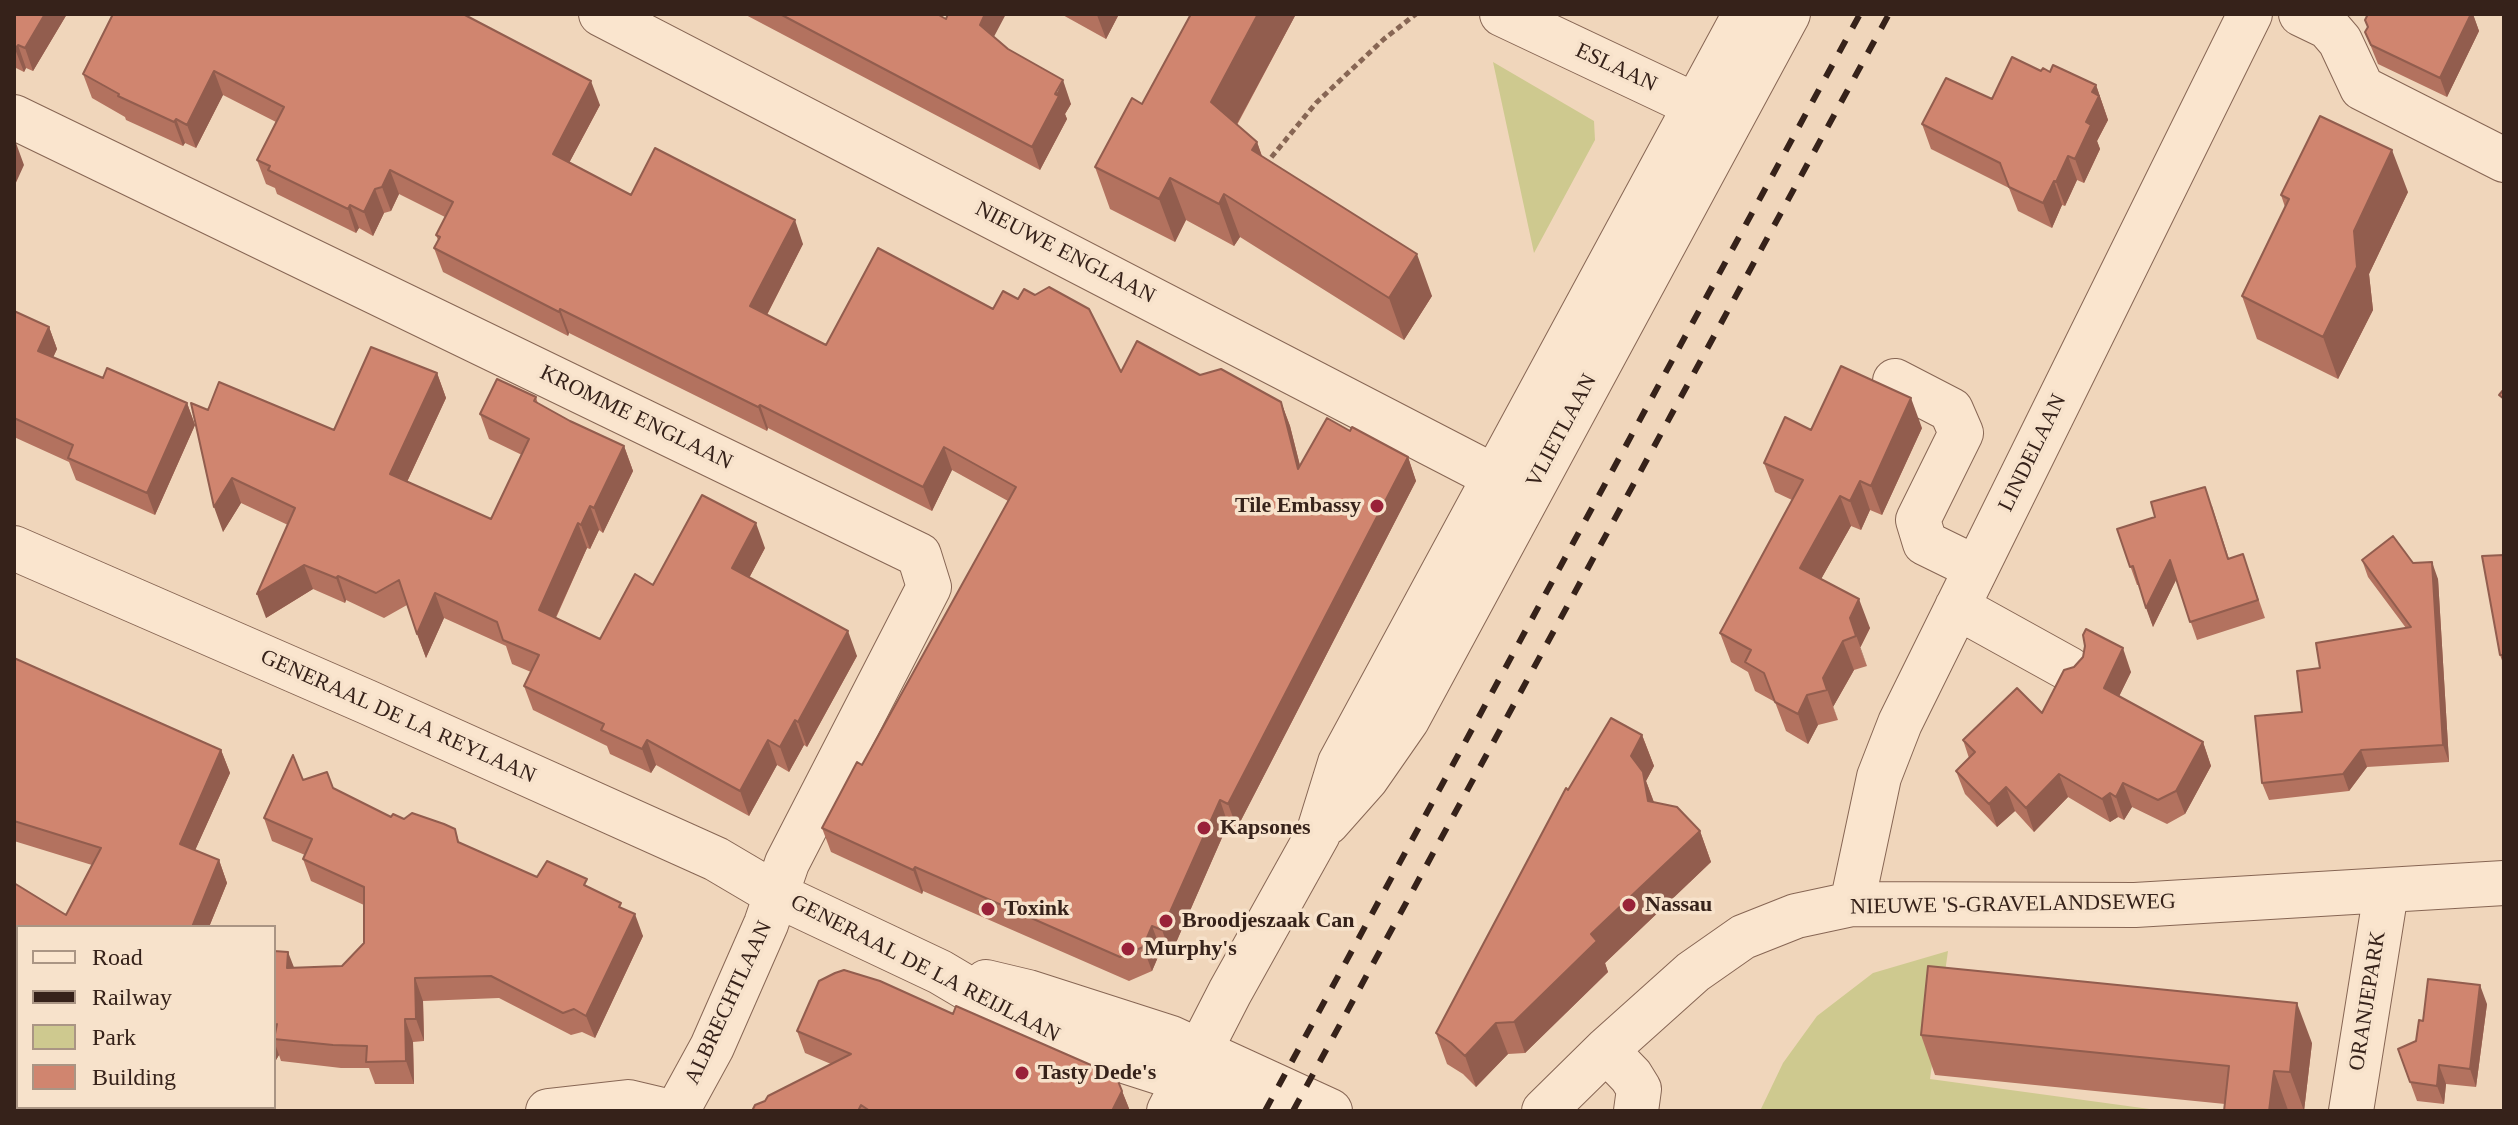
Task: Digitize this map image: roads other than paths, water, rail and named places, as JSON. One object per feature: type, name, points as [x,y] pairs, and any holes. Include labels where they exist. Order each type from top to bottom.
[{"type":"street","name":"NIEUWE ENGLAAN","points":[[601,14],[1511,484]]},
{"type":"street","name":"ESLAAN","points":[[1502,14],[1713,114]]},
{"type":"street","name":"VLIETLAAN","points":[[1713,114],[1745,14]]},
{"type":"street","name":"VLIETLAAN","points":[[1184,1081],[1318,834],[1340,763],[1511,484],[1713,114],[1788,14]]},
{"type":"street","name":"LINDELAAN","points":[[1852,904],[1879,777],[1900,723],[2250,14]]},
{"type":"street","points":[[2321,18],[2340,41],[2362,88],[2504,160]]},
{"type":"street","name":"KROMME ENGLAAN","points":[[14,117],[919,555],[929,587],[777,894]]},
{"type":"street","points":[[1895,381],[1951,410],[1961,433],[1918,520],[1925,543],[1976,568]]},
{"type":"street","name":"GENERAAL DE LA REYLAAN","points":[[14,548],[382,708],[716,859],[777,894]]},
{"type":"street","points":[[1957,607],[2069,669]]},
{"type":"street","name":"NIEUWE 'S-GRAVELANDSEWEG","points":[[1544,1111],[1693,972],[1743,937],[1796,916],[1852,904],[2135,905],[2504,883]]},
{"type":"street","name":"ORANJEPARK","points":[[2351,1111],[2386,892]]},
{"type":"street","name":"GENERAAL DE LA REIJLAAN","points":[[777,894],[940,972],[1028,992],[1171,1038],[1184,1081]]},
{"type":"street","name":"ALBRECHTLAAN","points":[[677,1111],[712,1047],[777,894]]},
{"type":"street","points":[[1606,1050],[1639,1089],[1636,1111]]},
{"type":"street","points":[[1184,1081],[1252,1111]]},
{"type":"street","points":[[1184,1081],[1330,1111]]},
{"type":"street","points":[[548,1111],[628,1102],[666,1111]]},
{"type":"railway","points":[[1265,1111],[1860,14]]},
{"type":"railway","points":[[1293,1111],[1889,14]]},
{"type":"place","name":"Tile Embassy","points":[[1377,506]]},
{"type":"place","name":"Kapsones","points":[[1204,828]]},
{"type":"place","name":"Nassau","points":[[1629,905]]},
{"type":"place","name":"Toxink","points":[[988,909]]},
{"type":"place","name":"Broodjeszaak Can","points":[[1166,921]]},
{"type":"place","name":"Murphy's","points":[[1128,949]]},
{"type":"place","name":"Tasty Dede's","points":[[1022,1073]]}]
